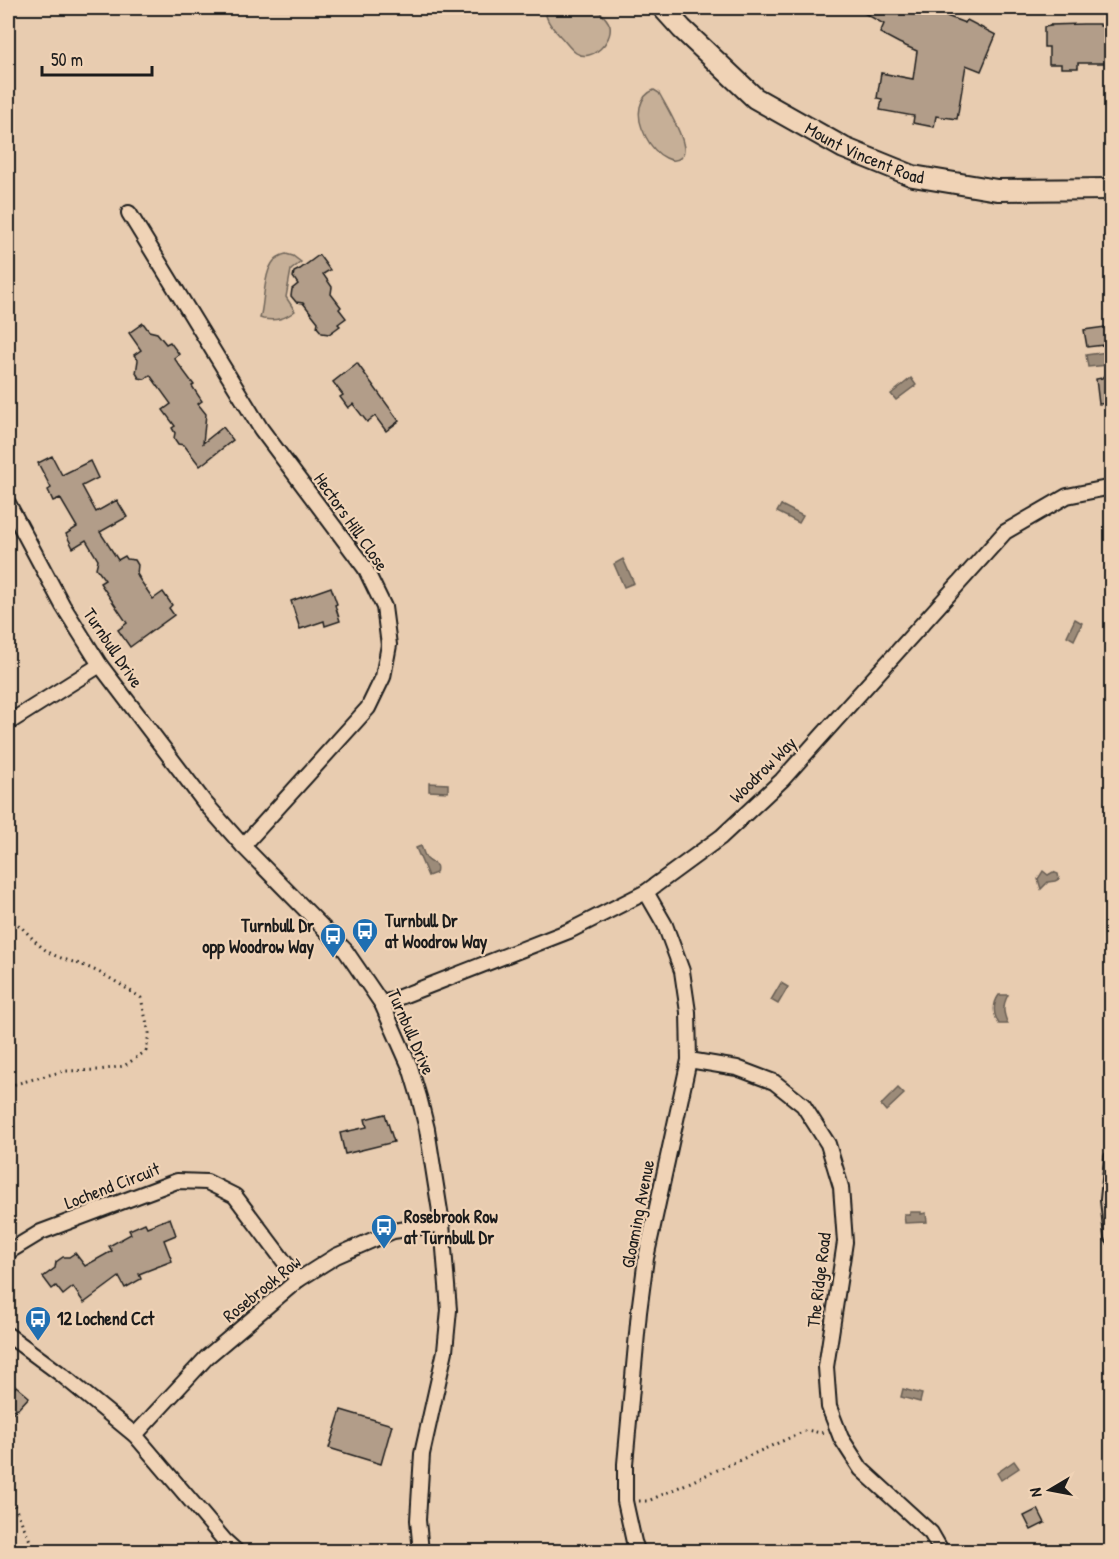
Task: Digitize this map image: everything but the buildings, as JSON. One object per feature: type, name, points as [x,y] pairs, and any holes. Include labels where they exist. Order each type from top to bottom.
[{"type":"main road","name":"Mount Vincent Road","points":[[663,8],[755,98],[844,148],[913,176],[997,190],[1112,189]]},
{"type":"street","name":"Hectors Hill Close","points":[[129,213],[261,429],[365,568],[384,607],[389,645],[383,677],[368,708],[243,846]]},
{"type":"street","name":"Woodrow Way","points":[[382,1004],[569,931],[646,892],[721,837],[782,780],[1005,532],[1067,496],[1112,487]]},
{"type":"street","name":"Turnbull Drive","points":[[8,503],[63,606],[100,665],[205,803],[243,846],[345,950],[382,1004],[410,1067],[427,1129],[442,1224],[449,1310],[444,1351],[422,1454],[418,1520],[421,1551]]},
{"type":"street","points":[[8,723],[100,665]]},
{"type":"street","name":"Gloaming Avenue","points":[[638,1551],[625,1500],[625,1464],[639,1312],[646,1258],[689,1060],[688,1012],[682,971],[665,926],[646,892]]},
{"type":"street","name":"The Ridge Road","points":[[689,1060],[737,1068],[774,1082],[803,1105],[828,1144],[841,1188],[845,1242],[826,1367],[829,1407],[841,1438],[861,1469],[931,1533],[942,1551]]},
{"type":"street","points":[[1112,1158],[1108,1200],[1112,1237]]},
{"type":"street","name":"Lochend Circuit","points":[[8,1252],[41,1232],[177,1181],[207,1182],[235,1196],[298,1280]]},
{"type":"street","name":"Rosebrook Row","points":[[135,1435],[207,1357],[298,1280],[336,1256],[393,1231],[442,1224]]},
{"type":"street","points":[[8,1335],[62,1375],[135,1435],[225,1541],[237,1551]]},
{"type":"path","points":[[8,918],[18,923],[38,944],[54,955],[97,971],[141,998],[149,1033],[146,1051],[124,1066],[100,1070],[64,1071],[8,1086]]},
{"type":"path","points":[[625,1500],[648,1501],[807,1430],[821,1432],[837,1427]]},
{"type":"path","points":[[8,1495],[35,1551]]},
{"type":"shaded area","points":[[545,8],[596,8],[610,26],[605,44],[588,55],[576,53],[550,23]]},
{"type":"shaded area","points":[[654,90],[659,93],[681,137],[684,152],[678,159],[670,160],[660,154],[642,129],[639,114],[641,104],[643,99]]},
{"type":"shaded area","points":[[286,254],[301,262],[291,270],[286,297],[295,311],[280,319],[260,318],[268,271],[278,257]]},
{"type":"shaded area","points":[[1107,352],[1108,365],[1088,367],[1086,355]]},
{"type":"shaded area","points":[[911,378],[916,385],[896,400],[891,394]]},
{"type":"shaded area","points":[[781,505],[803,516],[799,523],[777,512]]},
{"type":"shaded area","points":[[623,559],[634,583],[624,587],[614,564]]},
{"type":"shaded area","points":[[1075,619],[1082,623],[1074,640],[1067,636]]},
{"type":"shaded area","points":[[429,783],[448,784],[448,792],[429,791]]},
{"type":"shaded area","points":[[421,846],[426,858],[436,865],[436,873],[428,876],[416,848]]},
{"type":"shaded area","points":[[1043,871],[1048,875],[1053,872],[1058,874],[1059,879],[1048,882],[1041,889],[1038,879]]},
{"type":"shaded area","points":[[781,983],[788,987],[778,1004],[771,1000]]},
{"type":"shaded area","points":[[999,995],[1008,995],[1004,1010],[1008,1024],[999,1024],[995,1017],[994,1006]]},
{"type":"shaded area","points":[[898,1088],[904,1094],[886,1111],[881,1105]]},
{"type":"shaded area","points":[[910,1212],[926,1213],[927,1222],[905,1223],[904,1214],[910,1214]]},
{"type":"shaded area","points":[[903,1389],[922,1394],[920,1402],[901,1397]]},
{"type":"shaded area","points":[[1014,1461],[1019,1468],[1001,1480],[997,1473]]},
{"type":"place","name":"Turnbull Dr at Woodrow Way","points":[[365,954]]},
{"type":"place","name":"Turnbull Dr opp Woodrow Way","points":[[333,959]]},
{"type":"place","name":"Rosebrook Row at Turnbull Dr","points":[[384,1250]]},
{"type":"place","name":"12 Lochend Cct","points":[[38,1342]]}]
